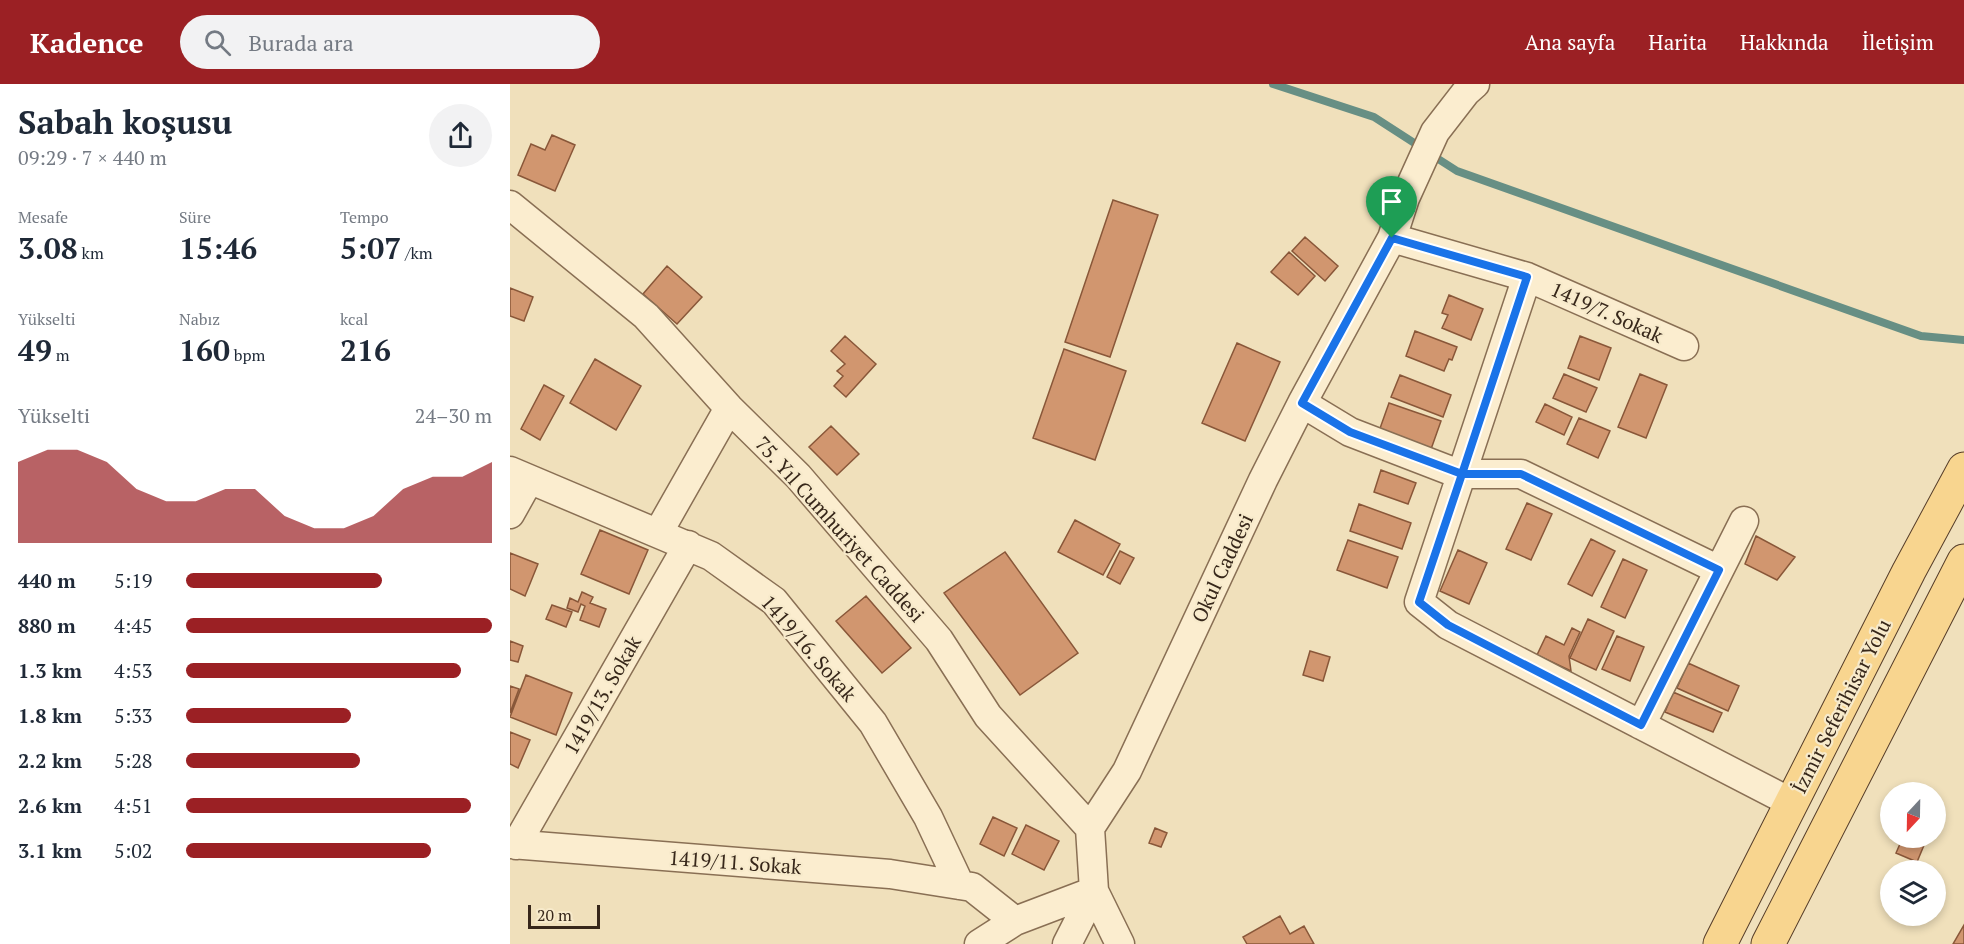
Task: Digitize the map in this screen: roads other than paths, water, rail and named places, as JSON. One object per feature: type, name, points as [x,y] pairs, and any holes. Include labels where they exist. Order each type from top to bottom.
[{"type":"main road","name":"İzmir Seferihisar Yolu","points":[[1720,944],[1909,571],[1964,469]]},
{"type":"main road","points":[[1768,944],[1964,561]]},
{"type":"street","name":"Okul Caddesi","points":[[1090,828],[1127,771],[1263,480],[1302,403],[1392,238],[1405,198],[1435,132],[1475,84]]},
{"type":"street","name":"75. Yıl Cumhuriyet Caddesi","points":[[510,205],[646,316],[729,408],[798,476],[939,640],[988,716],[1090,828]]},
{"type":"street","name":"1419/7. Sokak","points":[[1392,238],[1527,277],[1684,346]]},
{"type":"street","points":[[1527,277],[1419,602],[1448,625],[1792,803]]},
{"type":"street","points":[[1302,403],[1350,432],[1462,474],[1521,474],[1719,570]]},
{"type":"street","points":[[658,533],[729,408]]},
{"type":"street","points":[[510,514],[520,476]]},
{"type":"street","name":"1419/16. Sokak","points":[[520,476],[711,556],[774,602],[873,723],[928,817],[960,885]]},
{"type":"street","points":[[1641,725],[1744,521]]},
{"type":"street","name":"1419/13. Sokak","points":[[513,845],[688,546]]},
{"type":"street","points":[[1090,828],[1094,891],[1120,944]]},
{"type":"street","name":"1419/11. Sokak","points":[[513,845],[890,874],[972,887],[1016,921]]},
{"type":"street","points":[[979,944],[1016,921],[1094,891]]},
{"type":"street","points":[[1067,944],[1094,891]]},
{"type":"waterway","points":[[1273,84],[1374,117],[1422,148]]},
{"type":"waterway","points":[[1432,155],[1457,171],[1921,336],[1964,340]]}]
